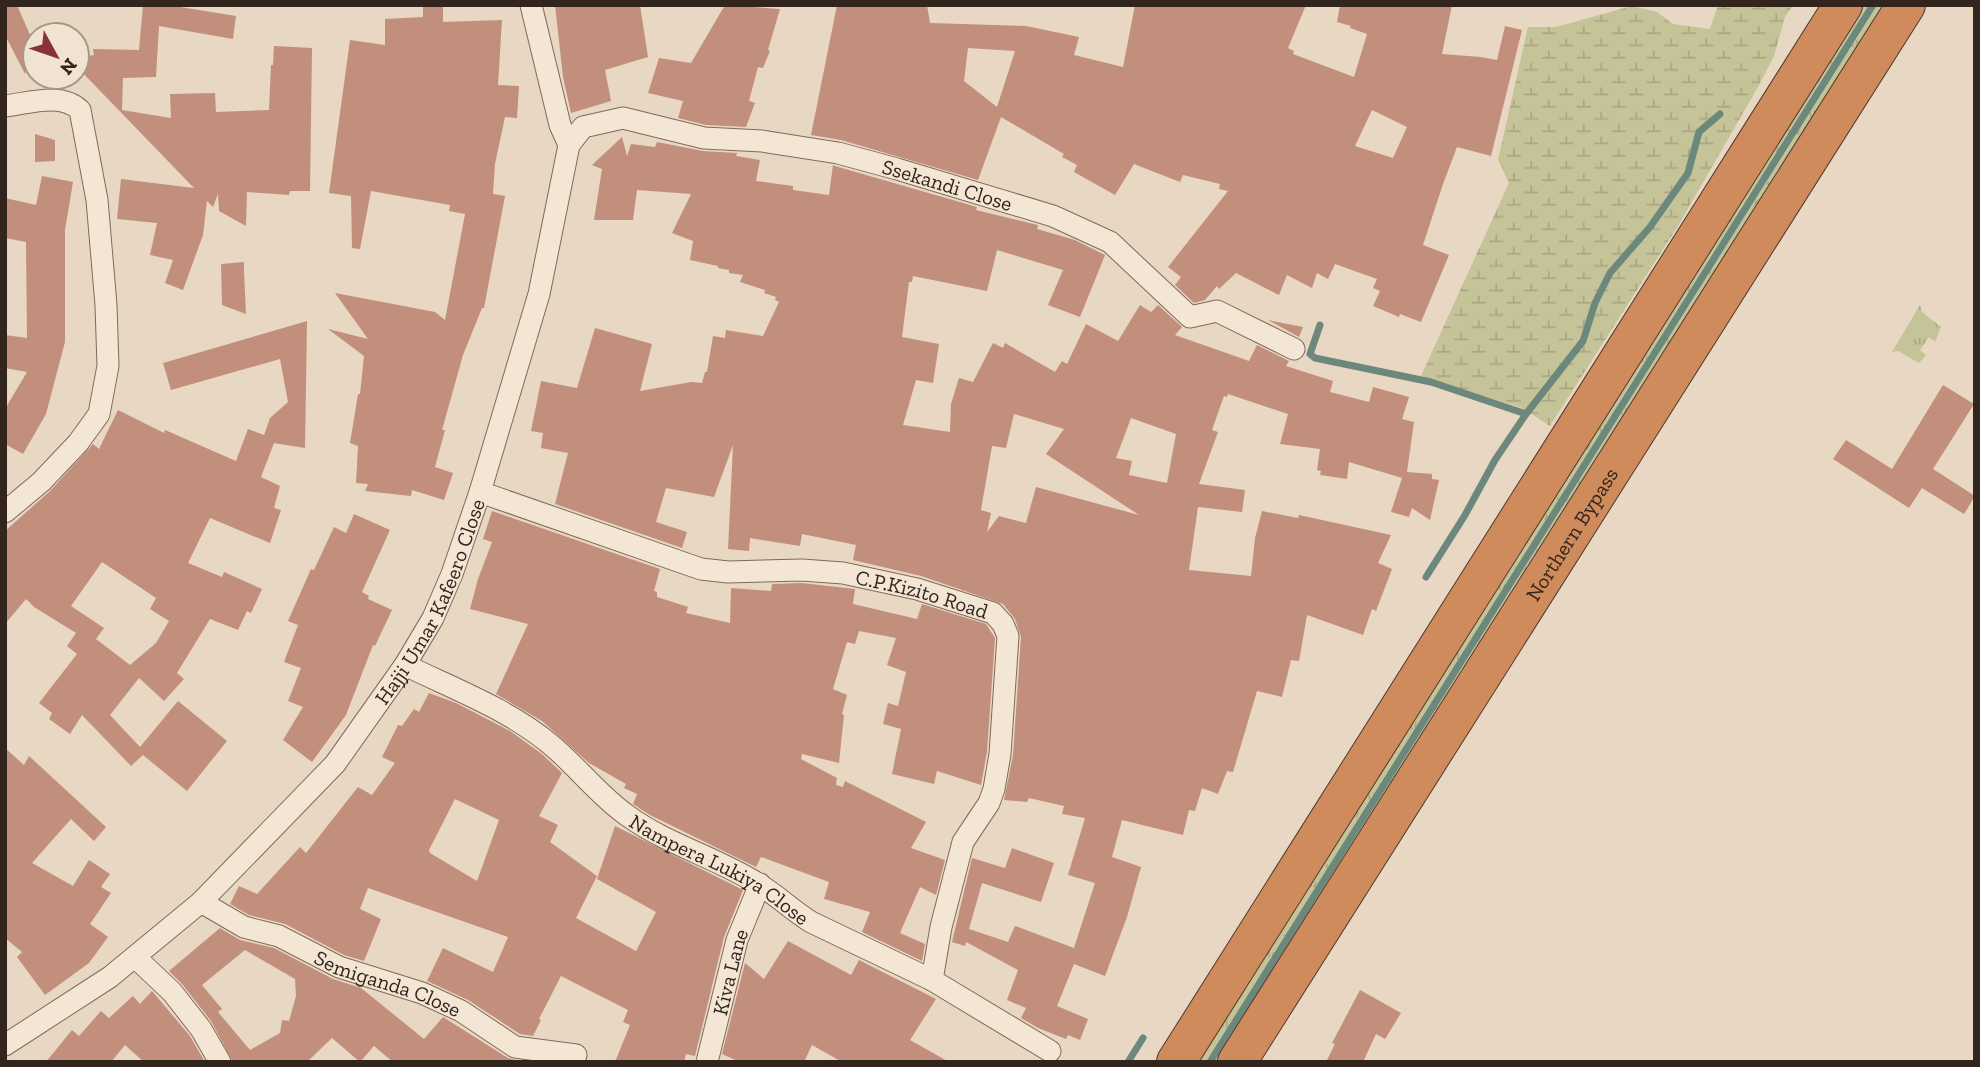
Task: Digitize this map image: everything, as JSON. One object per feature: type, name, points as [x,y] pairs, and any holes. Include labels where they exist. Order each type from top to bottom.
[{"type":"highway","points":[[1176,1062],[1843,5]]},
{"type":"highway","name":"Northern Bypass","points":[[1237,1062],[1906,5]]},
{"type":"street","points":[[531,5],[560,125],[569,145]]},
{"type":"street","points":[[5,106],[60,99],[71,101],[80,110],[97,200],[108,366],[99,414],[78,443],[41,482],[5,512]]},
{"type":"street","name":"Ssekandi Close","points":[[569,145],[583,127],[623,118],[704,138],[762,141],[838,153],[897,169],[1053,216],[1110,242],[1190,317],[1217,311],[1294,349]]},
{"type":"street","name":"Hajji Umar Kafeero Close","points":[[5,1045],[110,977],[201,902],[335,764],[405,666],[433,618],[452,574],[480,492],[539,294],[569,145]]},
{"type":"street","name":"C.P.Kizito Road","points":[[480,492],[701,569],[750,572],[802,570],[876,578],[950,598],[993,614],[1003,624],[1008,636],[1000,754],[994,789],[989,803],[959,852],[932,980]]},
{"type":"street","name":"Nampera Lukiya Close","points":[[405,666],[518,720],[551,744],[626,815],[651,831],[760,884],[794,912],[811,922],[932,980],[1050,1051]]},
{"type":"street","name":"Kiva Lane","points":[[707,1062],[737,940],[760,884]]},
{"type":"street","name":"Semiganda Close","points":[[201,902],[244,927],[279,936],[339,967],[422,993],[461,1011],[515,1047],[576,1055]]},
{"type":"street","points":[[135,957],[172,992],[201,1029],[220,1062]]},
{"type":"green space","points":[[1718,5],[1793,5],[1785,17],[1774,56],[1758,87],[1678,226],[1550,426],[1522,408],[1421,376],[1509,183],[1498,160],[1528,27],[1556,27],[1632,6],[1657,12],[1673,24],[1710,29]]},
{"type":"green space","points":[[1862,5],[1890,5],[1224,1062],[1197,1062]]},
{"type":"green space","points":[[1920,305],[1922,312],[1941,327],[1935,342],[1929,337],[1920,350],[1926,355],[1919,363],[1898,351],[1892,352]]},
{"type":"building","points":[[5,5],[17,5],[24,21],[21,21],[21,66],[5,35]]},
{"type":"building","points":[[143,5],[168,5],[236,16],[233,39],[159,26],[156,77],[123,78],[122,110],[171,118],[170,94],[215,93],[216,112],[269,110],[274,46],[312,48],[310,191],[290,191],[289,195],[247,192],[246,226],[219,211],[218,194],[213,207],[207,201],[203,235],[183,290],[165,283],[173,260],[150,255],[157,223],[117,219],[121,179],[194,188],[91,81],[93,49],[139,50]]},
{"type":"building","points":[[423,5],[443,5],[443,22],[502,20],[498,85],[519,86],[517,118],[505,117],[495,164],[493,194],[505,196],[484,308],[463,355],[442,430],[445,430],[435,467],[453,473],[444,500],[412,490],[411,496],[365,491],[368,484],[356,483],[358,446],[350,443],[364,356],[328,329],[368,339],[335,293],[435,312],[445,320],[465,214],[449,211],[450,205],[371,191],[360,249],[352,248],[351,196],[329,193],[350,40],[385,45],[385,19],[423,17]]},
{"type":"building","points":[[555,5],[640,5],[648,57],[605,70],[611,101],[571,113],[563,77]]},
{"type":"building","points":[[725,5],[780,9],[768,50],[770,51],[763,68],[758,67],[749,101],[755,103],[746,127],[706,125],[678,118],[683,101],[648,93],[659,58],[691,63]]},
{"type":"building","points":[[837,5],[927,5],[930,23],[1026,26],[1079,37],[1074,55],[1123,67],[1135,5],[1306,5],[1288,48],[1294,51],[1293,54],[1354,77],[1367,34],[1337,22],[1340,5],[1452,5],[1442,54],[1497,60],[1505,26],[1522,30],[1491,156],[1457,147],[1443,184],[1423,245],[1449,255],[1421,322],[1400,314],[1399,317],[1373,306],[1380,291],[1373,288],[1377,279],[1335,264],[1328,279],[1317,273],[1312,288],[1287,275],[1279,295],[1236,273],[1219,289],[1217,286],[1205,300],[1194,303],[1175,285],[1181,277],[1168,267],[1228,191],[1219,189],[1220,184],[1183,175],[1180,182],[1134,164],[1115,195],[1074,172],[1077,165],[1062,157],[1064,154],[1001,117],[978,180],[841,140],[811,135]],"holes":[[[968,48],[1015,51],[997,107],[964,81]],[[1372,110],[1407,127],[1393,158],[1355,146]]]},
{"type":"building","points":[[35,134],[55,140],[55,161],[35,162]]},
{"type":"building","points":[[622,137],[627,156],[631,144],[655,147],[657,142],[703,151],[737,153],[736,156],[760,160],[756,181],[829,195],[833,165],[977,207],[976,210],[1038,225],[1037,229],[1075,240],[1105,255],[1080,317],[1048,305],[1063,270],[997,250],[987,291],[913,276],[912,282],[909,282],[902,337],[939,344],[933,383],[916,380],[903,425],[950,432],[951,404],[959,378],[973,382],[993,343],[1003,348],[1005,343],[1055,372],[1062,361],[1067,364],[1086,324],[1118,341],[1140,305],[1151,312],[1158,305],[1182,327],[1175,335],[1249,361],[1257,345],[1289,361],[1286,366],[1333,381],[1330,392],[1369,402],[1373,387],[1409,397],[1402,419],[1414,422],[1407,472],[1432,474],[1432,479],[1439,480],[1430,520],[1412,508],[1409,517],[1391,512],[1402,478],[1349,462],[1347,479],[1320,475],[1321,471],[1317,470],[1320,449],[1280,444],[1288,414],[1228,394],[1227,397],[1224,396],[1212,430],[1218,432],[1199,484],[1245,490],[1242,512],[1198,507],[1189,570],[1251,576],[1255,538],[1262,511],[1298,518],[1299,515],[1391,535],[1378,563],[1392,569],[1376,611],[1372,609],[1363,635],[1307,615],[1299,661],[1291,660],[1282,697],[1257,691],[1233,772],[1227,771],[1218,794],[1202,788],[1195,811],[1189,810],[1183,835],[1122,820],[1112,857],[1141,867],[1127,917],[1105,976],[1074,964],[1057,1006],[1088,1019],[1080,1040],[1068,1035],[1066,1039],[1021,1018],[1026,1008],[1007,1000],[1018,970],[966,942],[965,946],[952,942],[972,858],[1005,868],[1012,848],[1054,863],[1041,902],[982,883],[969,929],[1008,942],[1015,926],[1074,948],[1095,883],[1068,875],[1085,818],[1062,814],[1064,806],[1029,798],[1027,802],[1004,800],[1013,755],[1021,637],[1015,619],[1003,604],[921,576],[853,560],[856,545],[802,534],[800,546],[750,538],[749,551],[728,549],[733,445],[714,497],[666,488],[656,522],[687,532],[682,548],[555,504],[568,453],[541,448],[543,433],[531,431],[541,381],[577,388],[595,328],[652,344],[640,391],[691,382],[702,383],[707,372],[713,336],[725,338],[726,330],[763,336],[779,302],[775,300],[776,297],[764,293],[765,290],[740,282],[743,275],[690,260],[693,241],[672,233],[691,194],[637,190],[633,220],[594,220],[602,169],[592,165]],"holes":[[[1014,414],[1064,429],[1046,454],[1139,515],[1036,487],[1026,523],[999,516],[987,532],[991,513],[981,510],[992,446],[1006,448]],[[1131,418],[1176,434],[1167,483],[1129,475],[1132,461],[1116,458]]]},
{"type":"building","points":[[42,176],[73,182],[65,230],[65,342],[46,414],[23,454],[5,444],[5,409],[27,372],[5,368],[5,335],[27,338],[26,242],[5,238],[5,198],[36,205]]},
{"type":"building","points":[[244,262],[246,314],[222,305],[221,264]]},
{"type":"building","points":[[1268,320],[1303,327],[1299,337]]},
{"type":"building","points":[[307,321],[305,448],[274,443],[261,477],[280,486],[274,508],[281,510],[270,543],[210,518],[188,563],[222,577],[224,572],[262,589],[251,613],[247,611],[238,630],[210,619],[177,673],[184,679],[164,701],[139,678],[110,715],[140,747],[178,701],[227,741],[187,791],[143,755],[131,766],[82,715],[70,734],[49,719],[52,713],[39,703],[77,654],[67,646],[76,633],[34,607],[26,599],[5,624],[5,531],[50,491],[93,444],[99,449],[118,410],[164,433],[165,430],[236,461],[248,429],[264,435],[270,418],[288,402],[280,359],[171,390],[163,363]],"holes":[[[102,562],[156,598],[150,609],[169,621],[156,643],[130,665],[96,639],[104,628],[71,606]]]},
{"type":"building","points":[[1943,385],[1974,404],[1933,469],[1975,496],[1964,514],[1922,488],[1909,508],[1833,459],[1846,440],[1892,469]]},
{"type":"building","points":[[492,511],[660,569],[654,591],[657,592],[657,597],[688,607],[686,613],[730,623],[731,588],[771,591],[772,584],[802,583],[855,589],[853,604],[917,619],[922,604],[986,624],[995,638],[987,752],[981,785],[937,771],[934,784],[892,774],[901,729],[883,724],[888,703],[898,706],[906,672],[887,665],[896,638],[859,631],[855,644],[847,642],[833,689],[847,695],[842,714],[839,763],[802,754],[801,759],[837,778],[836,785],[843,787],[845,781],[926,822],[911,848],[945,860],[936,895],[920,887],[900,933],[925,944],[922,961],[862,932],[870,912],[824,899],[829,882],[761,857],[756,867],[650,815],[633,804],[637,794],[624,788],[626,784],[589,763],[542,721],[496,694],[528,624],[470,609],[492,542],[483,539]]},
{"type":"building","points":[[354,514],[390,530],[362,592],[369,596],[368,599],[392,610],[375,646],[373,645],[346,715],[312,762],[283,740],[303,707],[288,701],[301,668],[284,662],[298,625],[288,621],[311,569],[314,570],[334,527],[346,533]]},
{"type":"building","points":[[429,693],[456,703],[510,731],[542,754],[562,773],[539,816],[558,825],[550,842],[597,876],[576,918],[636,951],[656,912],[597,879],[615,826],[743,890],[724,937],[695,1056],[686,1054],[684,1062],[615,1062],[630,1025],[623,1022],[628,1010],[561,976],[533,1036],[520,1034],[468,1000],[427,981],[443,948],[493,972],[508,937],[368,888],[360,909],[381,919],[364,961],[344,955],[285,924],[249,915],[230,904],[239,886],[257,894],[300,847],[306,853],[358,787],[372,795],[395,763],[382,757],[398,725],[402,726],[414,709],[419,712]],"holes":[[[455,799],[499,820],[477,881],[430,853],[429,850]]]},
{"type":"building","points":[[5,748],[24,765],[29,756],[106,827],[94,841],[71,819],[32,863],[73,886],[89,860],[110,874],[101,887],[111,893],[90,924],[108,937],[89,963],[45,995],[17,957],[22,952],[5,938]]},
{"type":"building","points":[[220,928],[240,940],[274,948],[333,979],[361,988],[424,1039],[443,1017],[508,1058],[522,1062],[393,1062],[374,1046],[360,1062],[332,1038],[307,1062],[233,1062],[211,1021],[169,971]],"holes":[[[245,950],[295,979],[296,996],[289,1021],[282,1020],[280,1033],[250,1050],[218,1012],[222,1009],[202,985]]]},
{"type":"building","points":[[788,941],[851,975],[859,960],[936,999],[910,1040],[949,1062],[842,1062],[812,1045],[804,1062],[740,1062],[722,1054],[745,963],[764,979]]},
{"type":"building","points":[[1360,990],[1401,1013],[1385,1039],[1376,1034],[1363,1062],[1326,1062],[1335,1044],[1332,1043]]},
{"type":"building","points":[[152,991],[190,1036],[205,1062],[144,1062],[125,1045],[111,1062],[46,1062],[72,1030],[79,1036],[101,1011],[109,1018],[133,996],[140,1004]]},
{"type":"waterway","points":[[1210,1062],[1873,5]]},
{"type":"waterway","points":[[1426,577],[1495,460],[1526,414],[1583,341],[1595,303],[1610,273],[1650,227],[1688,173],[1699,132],[1720,114]]},
{"type":"waterway","points":[[1320,325],[1310,354],[1315,358],[1431,382],[1526,414]]},
{"type":"waterway","points":[[1128,1062],[1143,1038]]}]
